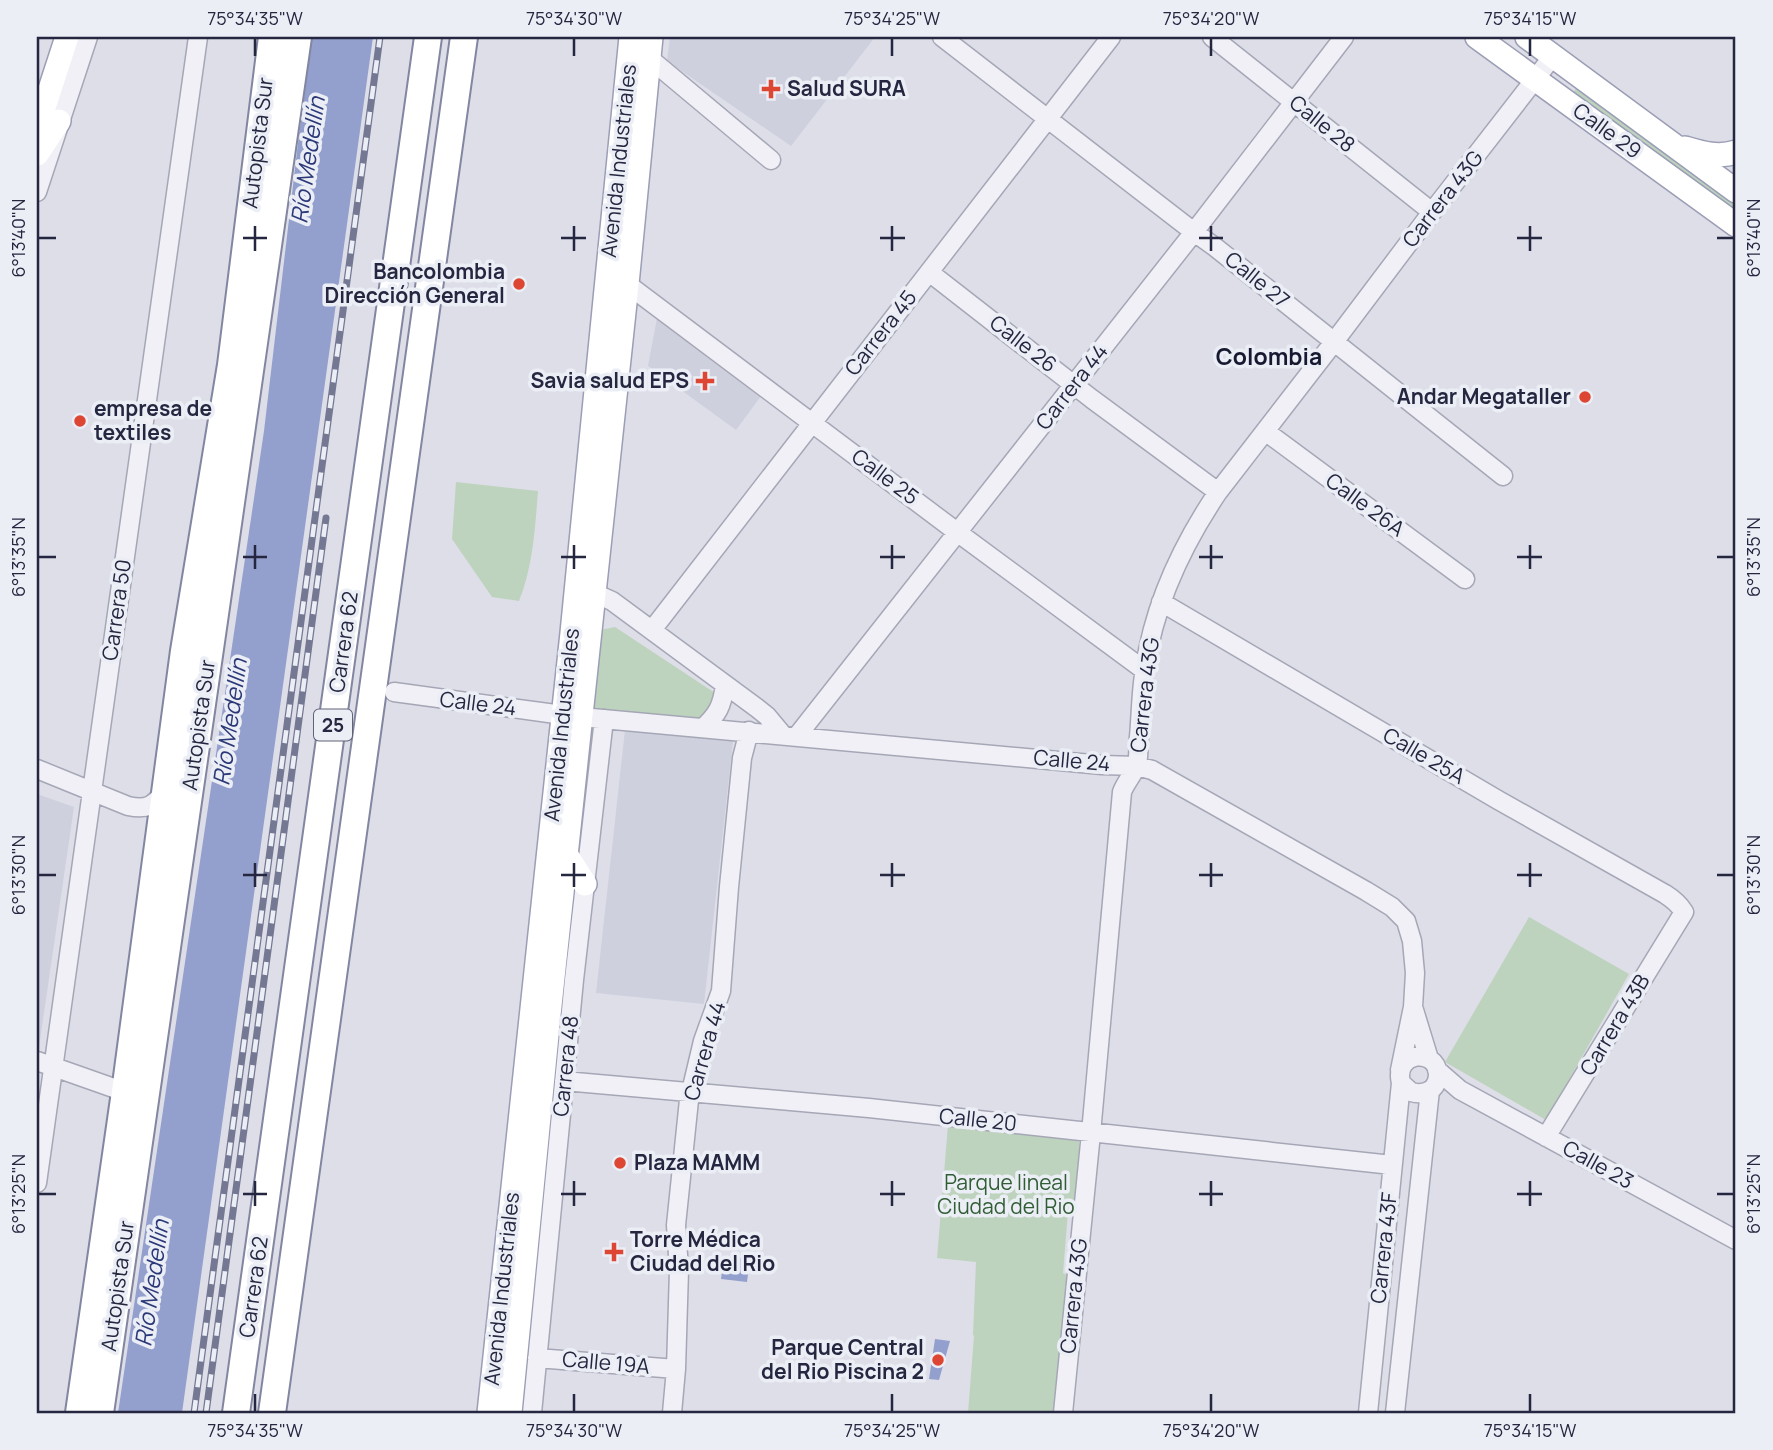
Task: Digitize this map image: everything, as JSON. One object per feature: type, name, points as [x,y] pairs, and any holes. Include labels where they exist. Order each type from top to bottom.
[{"type":"highway","name":"Autopista Sur","points":[[79,1413],[184,651],[230,365],[271,37]]},
{"type":"highway","name":"Autopista Sur","points":[[100,1413],[298,37]]},
{"type":"highway","name":"Carrera 62","points":[[237,1404],[428,37]]},
{"type":"highway","name":"Carrera 62","points":[[272,1413],[464,37]]},
{"type":"highway","points":[[417,120],[422,339]]},
{"type":"highway","points":[[230,365],[276,195]]},
{"type":"highway","points":[[237,1404],[312,1129]]},
{"type":"main road","points":[[37,129],[67,37]]},
{"type":"main road","name":"Avenida Industriales","points":[[509,1413],[566,854],[583,717],[585,588],[631,37]]},
{"type":"main road","name":"Calle 29","points":[[1477,37],[1736,225]]},
{"type":"main road","name":"Calle 29","points":[[1527,37],[1736,191]]},
{"type":"main road","name":"Avenida Industriales","points":[[585,588],[627,284],[650,47]]},
{"type":"main road","points":[[37,154],[59,121]]},
{"type":"main road","points":[[1672,144],[1707,154],[1736,152]]},
{"type":"main road","name":"Avenida Industriales","points":[[489,1413],[583,717]]},
{"type":"main road","points":[[566,854],[585,884]]},
{"type":"street","points":[[37,192],[88,37]]},
{"type":"street","name":"Carrera 50","points":[[37,1183],[45,1064],[92,792],[198,37]]},
{"type":"street","name":"Calle 27","points":[[942,37],[1215,247],[1503,476]]},
{"type":"street","name":"Carrera 45","points":[[652,630],[1111,37]]},
{"type":"street","name":"Calle 28","points":[[1212,37],[1432,212]]},
{"type":"street","name":"Carrera 44","points":[[789,735],[957,533],[1344,37]]},
{"type":"street","points":[[650,47],[771,160]]},
{"type":"street","name":"Carrera 43G","points":[[1063,1413],[1122,792],[1137,766],[1144,670],[1161,602],[1188,541],[1218,492],[1553,56]]},
{"type":"street","name":"Calle 26","points":[[929,272],[1218,492]]},
{"type":"street","name":"Calle 25","points":[[627,284],[1144,670]]},
{"type":"street","name":"Calle 26A","points":[[1265,431],[1465,579]]},
{"type":"street","points":[[585,588],[612,601],[789,735]]},
{"type":"street","name":"Calle 25A","points":[[1161,602],[1498,800],[1665,894],[1676,901],[1684,912]]},
{"type":"street","points":[[703,728],[715,716],[723,702],[725,685]]},
{"type":"street","name":"Calle 24","points":[[394,692],[583,717],[1137,766],[1164,776],[1366,891],[1392,907],[1406,920]]},
{"type":"street","name":"Carrera 48","points":[[532,1413],[585,884],[583,717]]},
{"type":"street","name":"Carrera 44","points":[[672,1413],[679,1270],[676,1225],[690,1092],[703,1041],[722,991],[742,758],[749,732]]},
{"type":"street","points":[[37,769],[128,806],[142,809],[154,804],[165,792]]},
{"type":"street","name":"Carrera 43B","points":[[1546,1137],[1684,912]]},
{"type":"street","name":"Carrera 43F","points":[[1368,1413],[1401,1076],[1413,1006],[1415,973],[1412,941],[1406,920]]},
{"type":"street","name":"Carrera 43F","points":[[1395,1413],[1432,1077],[1413,1006]]},
{"type":"street","points":[[1424,1057],[1432,1077],[1424,1093],[1411,1093],[1405,1089],[1401,1076],[1407,1060],[1424,1057]]},
{"type":"street","points":[[45,1064],[125,1092]]},
{"type":"street","name":"Calle 23","points":[[1432,1077],[1736,1240]]},
{"type":"street","name":"Calle 20","points":[[564,1082],[869,1108],[1392,1165]]},
{"type":"street","name":"Calle 19A","points":[[537,1358],[676,1369]]},
{"type":"shaded area","name":"Salud SURA","points":[[670,37],[875,37],[791,146],[667,61]]},
{"type":"shaded area","name":"Savia salud EPS","points":[[657,318],[761,396],[736,430],[648,366]]},
{"type":"shaded area","points":[[625,730],[733,741],[704,1004],[596,993]]},
{"type":"shaded area","points":[[37,794],[74,807],[39,1047],[37,1046]]},
{"type":"green space","points":[[1579,84],[1736,198],[1736,212],[1573,93]]},
{"type":"green space","points":[[456,482],[538,491],[530,561],[519,601],[492,597],[452,539]]},
{"type":"green space","points":[[615,627],[718,695],[699,724],[588,714],[600,630]]},
{"type":"green space","points":[[1529,917],[1629,974],[1546,1120],[1445,1062]]},
{"type":"green space","name":"Parque lineal Ciudad del Rio","points":[[948,1125],[1071,1137],[1079,1142],[1075,1208],[1068,1212],[1063,1273],[1067,1275],[1054,1413],[968,1413],[976,1262],[937,1258]]},
{"type":"water","name":"Río Medellín","points":[[312,37],[373,37],[182,1413],[118,1413],[264,431]]},
{"type":"water","points":[[724,1256],[750,1259],[747,1282],[721,1279]]},
{"type":"water","name":"Parque Central del Rio Piscina 2","points":[[935,1339],[950,1341],[939,1380],[929,1379]]},
{"type":"railway","points":[[194,1413],[380,37]]},
{"type":"railway","points":[[206,1413],[326,518]]},
{"type":"place","name":"Salud SURA","points":[[771,89]]},
{"type":"place","name":"Bancolombia Dirección General","points":[[519,284]]},
{"type":"place","name":"Savia salud EPS","points":[[705,381]]},
{"type":"place","name":"Andar Megataller","points":[[1585,397]]},
{"type":"place","name":"empresa de textiles","points":[[80,421]]},
{"type":"place","name":"Plaza MAMM","points":[[620,1163]]},
{"type":"place","name":"Torre Médica Ciudad del Rio","points":[[614,1252]]},
{"type":"place","name":"Parque Central del Rio Piscina 2","points":[[938,1360]]},
{"type":"district","name":"Colombia","points":[[1269,357]]}]
